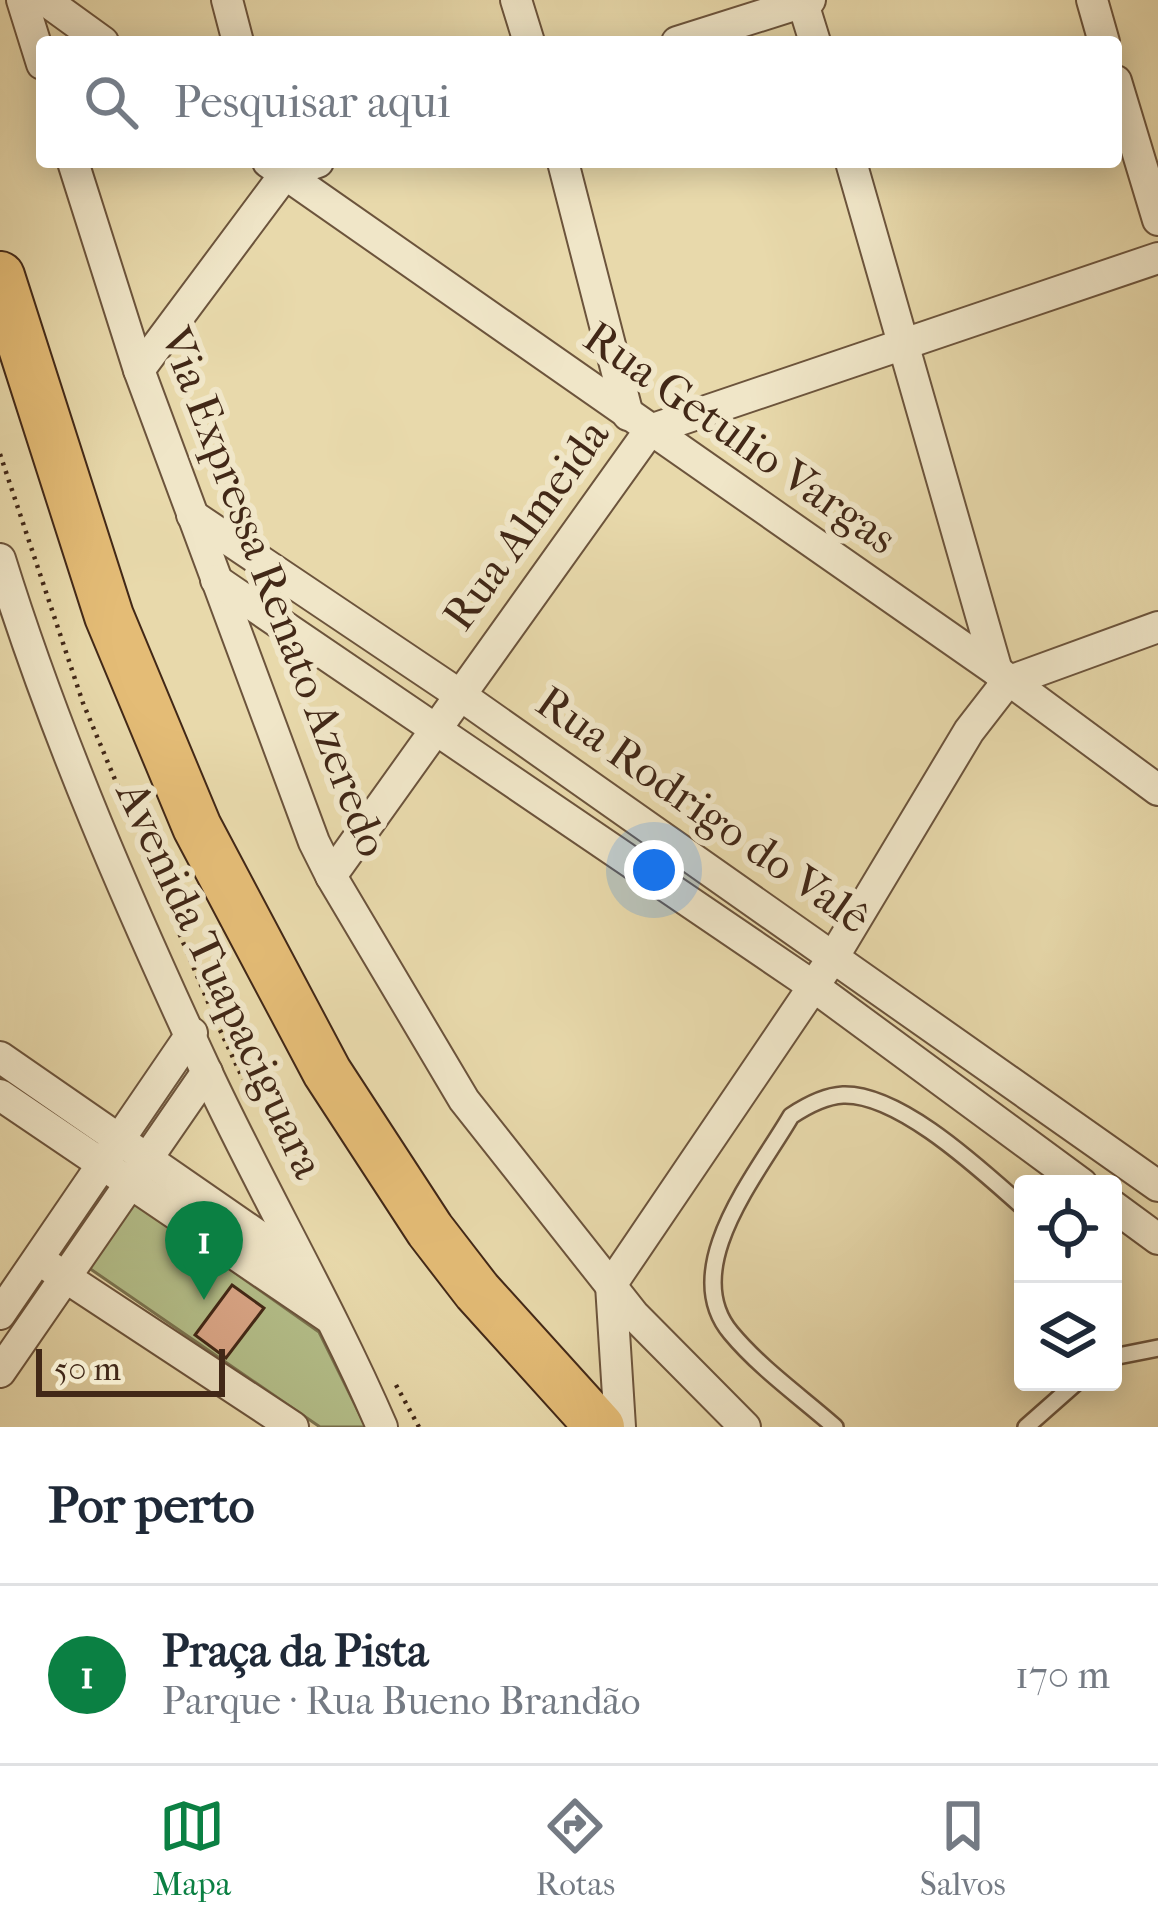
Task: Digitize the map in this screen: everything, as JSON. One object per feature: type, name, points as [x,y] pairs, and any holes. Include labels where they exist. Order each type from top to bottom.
[{"type":"highway","points":[[0,276],[109,616],[196,827],[327,1072],[430,1230],[477,1291],[600,1427]]},
{"type":"street","points":[[22,0],[36,45]]},
{"type":"street","points":[[45,0],[95,36]]},
{"type":"street","points":[[227,0],[236,36]]},
{"type":"street","points":[[516,0],[527,36]]},
{"type":"street","points":[[1092,0],[1102,36]]},
{"type":"street","points":[[696,36],[805,1],[814,36]]},
{"type":"street","points":[[1122,101],[1158,220]]},
{"type":"street","name":"Via Expressa Renato Azeredo","points":[[75,168],[139,370],[314,842],[332,876],[464,1100],[634,1316],[745,1427]]},
{"type":"street","points":[[139,370],[273,168]]},
{"type":"street","name":"Rua Getulio Vargas","points":[[277,168],[1158,790]]},
{"type":"street","points":[[564,168],[639,423]]},
{"type":"street","points":[[853,168],[1002,676]]},
{"type":"street","name":"Rua Almeida","points":[[332,876],[460,695],[639,423],[906,346],[1158,258]]},
{"type":"street","name":"Rua Rodrigo do Valê","points":[[192,515],[460,695],[1158,1186]]},
{"type":"street","name":"Avenida Tuapaciguara","points":[[0,560],[6,606],[207,1072],[382,1427]]},
{"type":"street","name":"Rua Rodrigo do Valê","points":[[216,580],[813,986],[1070,1175]]},
{"type":"street","points":[[620,1427],[611,1285],[834,956],[1002,676],[1158,627]]},
{"type":"street","points":[[0,1372],[112,1153],[192,1034]]},
{"type":"street","points":[[0,1058],[112,1153],[333,1321]]},
{"type":"street","points":[[0,1314],[51,1268],[139,1172],[207,1072]]},
{"type":"street","points":[[0,1095],[112,1153]]},
{"type":"street","points":[[139,1172],[302,1265]]},
{"type":"street","points":[[1122,1213],[1158,1239]]},
{"type":"street","points":[[51,1268],[292,1427]]},
{"type":"lane","points":[[835,1427],[730,1332],[716,1309],[712,1283],[715,1248],[791,1116],[809,1104],[840,1095],[868,1097],[922,1126],[1014,1199]]},
{"type":"lane","points":[[1122,1356],[1158,1348]]},
{"type":"lane","points":[[1026,1427],[1067,1391]]},
{"type":"path","points":[[0,454],[83,703],[245,1083]]},
{"type":"path","points":[[387,1369],[419,1427]]},
{"type":"green space","points":[[133,1201],[319,1332],[366,1427],[320,1427],[89,1268]]},
{"type":"building","points":[[232,1285],[264,1308],[226,1358],[195,1335]]},
{"type":"place","name":"Praça da Pista","points":[[204,1300]]}]
